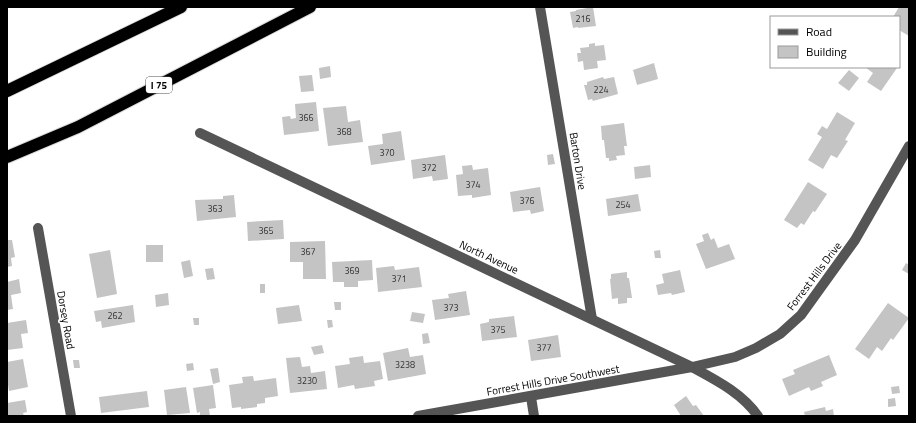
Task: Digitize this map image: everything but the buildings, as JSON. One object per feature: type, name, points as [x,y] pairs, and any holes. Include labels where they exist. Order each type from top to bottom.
[{"type":"highway","points":[[7,91],[181,7]]},
{"type":"highway","name":"I 75","points":[[7,157],[78,127],[310,7]]},
{"type":"street","name":"Barton Drive","points":[[540,7],[592,319]]},
{"type":"street","name":"North Avenue","points":[[200,133],[692,367],[720,382],[739,396],[758,416]]},
{"type":"street","name":"Forrest Hills Drive","points":[[692,367],[734,357],[756,348],[780,334],[801,315],[855,240],[909,146]]},
{"type":"street","name":"Dorsey Road","points":[[38,228],[71,416]]},
{"type":"street","name":"Forrest Hills Drive Southwest","points":[[418,416],[692,367]]},
{"type":"street","points":[[531,397],[534,416]]}]
